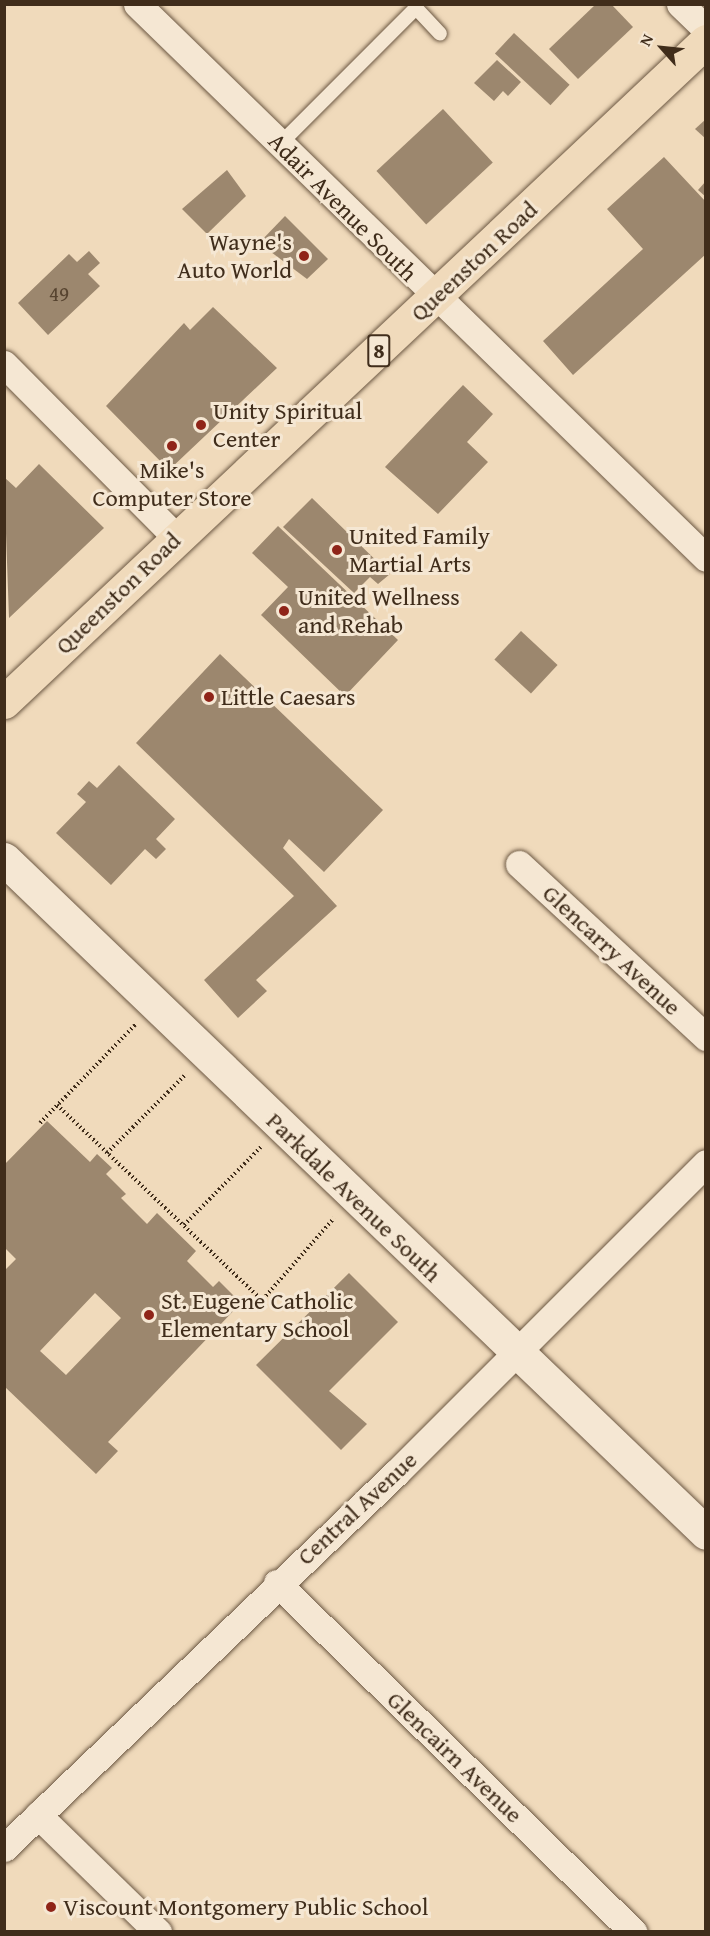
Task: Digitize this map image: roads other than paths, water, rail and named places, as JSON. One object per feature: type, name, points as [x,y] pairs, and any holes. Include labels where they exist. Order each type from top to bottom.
[{"type":"main road","name":"Queenston Road","points":[[4,702],[176,537],[435,298],[705,41]]},
{"type":"main road","name":"Parkdale Avenue South","points":[[4,859],[705,1533]]},
{"type":"street","name":"Adair Avenue South","points":[[137,4],[435,298],[705,558]]},
{"type":"street","points":[[680,4],[705,29]]},
{"type":"street","points":[[4,364],[176,537]]},
{"type":"street","name":"Glencarry Avenue","points":[[519,864],[705,1037]]},
{"type":"street","name":"Central Avenue","points":[[4,1848],[515,1352],[705,1163]]},
{"type":"street","name":"Glencairn Avenue","points":[[277,1583],[634,1932]]},
{"type":"street","points":[[38,1815],[158,1932]]},
{"type":"lane","points":[[279,145],[416,8],[440,34]]},
{"type":"place","name":"Wayne's Auto World","points":[[304,256]]},
{"type":"place","name":"Unity Spiritual Center","points":[[201,425]]},
{"type":"place","name":"Mike's Computer Store","points":[[172,446]]},
{"type":"place","name":"United Family Martial Arts","points":[[337,550]]},
{"type":"place","name":"United Wellness and Rehab","points":[[284,611]]},
{"type":"place","name":"Little Caesars","points":[[209,697]]},
{"type":"place","name":"St. Eugene Catholic Elementary School","points":[[149,1315]]},
{"type":"place","name":"Viscount Montgomery Public School","points":[[51,1907]]}]
